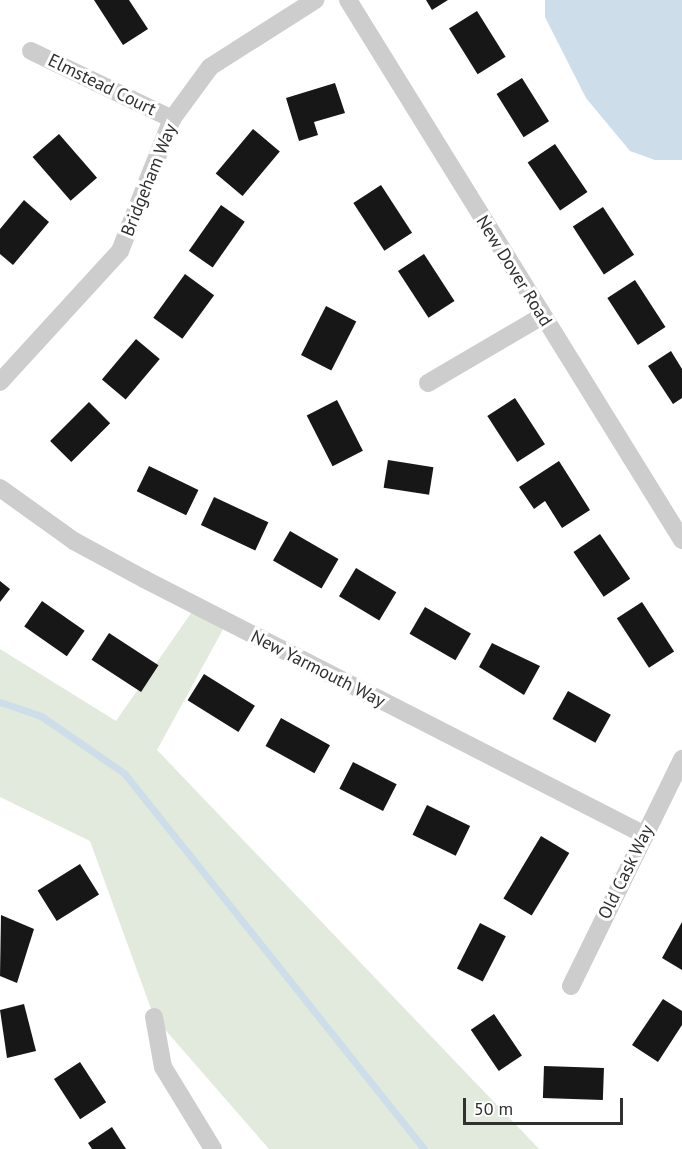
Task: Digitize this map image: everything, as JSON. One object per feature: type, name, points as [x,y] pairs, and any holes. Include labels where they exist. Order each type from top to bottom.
[{"type":"street","name":"Bridgeham Way","points":[[0,382],[120,251],[172,119],[210,67],[315,0]]},
{"type":"street","name":"New Dover Road","points":[[348,0],[682,540]]},
{"type":"street","name":"Elmstead Court","points":[[31,51],[172,119]]},
{"type":"street","points":[[428,383],[542,316]]},
{"type":"street","name":"New Yarmouth Way","points":[[0,488],[74,541],[144,579],[645,835]]},
{"type":"street","name":"Old Cask Way","points":[[572,986],[682,759]]},
{"type":"street","points":[[154,1017],[163,1067],[213,1149]]},
{"type":"shaded area","points":[[196,606],[227,622],[157,750],[539,1149],[269,1149],[154,1017],[90,841],[0,797],[0,649],[116,721]]},
{"type":"water","points":[[545,0],[682,0],[682,160],[655,160],[630,151],[586,98],[545,17]]},
{"type":"building","points":[[94,0],[129,0],[148,29],[123,45]]},
{"type":"building","points":[[426,0],[448,0],[432,10]]},
{"type":"building","points":[[477,11],[506,57],[478,74],[449,28]]},
{"type":"building","points":[[522,78],[549,121],[524,137],[497,94]]},
{"type":"building","points":[[335,83],[345,113],[314,122],[318,135],[299,141],[286,98]]},
{"type":"building","points":[[253,129],[280,151],[243,196],[216,173]]},
{"type":"building","points":[[59,134],[97,178],[71,201],[33,157]]},
{"type":"building","points":[[555,144],[587,192],[560,211],[528,162]]},
{"type":"building","points":[[381,185],[412,233],[384,251],[353,203]]},
{"type":"building","points":[[24,200],[49,222],[13,265],[0,254],[0,229]]},
{"type":"building","points":[[221,205],[245,222],[213,268],[189,251]]},
{"type":"building","points":[[603,207],[634,255],[604,274],[573,227]]},
{"type":"building","points":[[424,254],[454,301],[429,318],[398,271]]},
{"type":"building","points":[[185,274],[214,295],[182,339],[153,318]]},
{"type":"building","points":[[635,280],[665,327],[638,345],[607,298]]},
{"type":"building","points":[[326,306],[356,321],[331,370],[301,355]]},
{"type":"building","points":[[136,339],[160,359],[126,400],[102,380]]},
{"type":"building","points":[[671,351],[682,369],[682,398],[673,404],[648,366]]},
{"type":"building","points":[[515,398],[545,444],[517,462],[487,416]]},
{"type":"building","points":[[337,400],[363,451],[333,466],[307,415]]},
{"type":"building","points":[[89,402],[110,423],[71,462],[50,441]]},
{"type":"building","points":[[388,460],[433,467],[429,495],[384,488]]},
{"type":"building","points":[[559,461],[590,510],[562,528],[545,501],[534,509],[519,487]]},
{"type":"building","points":[[149,466],[198,490],[186,515],[137,491]]},
{"type":"building","points":[[214,497],[268,522],[255,550],[201,525]]},
{"type":"building","points":[[290,531],[338,559],[321,588],[273,560]]},
{"type":"building","points":[[600,534],[630,579],[604,597],[573,552]]},
{"type":"building","points":[[356,568],[396,592],[379,620],[339,596]]},
{"type":"building","points":[[0,581],[10,589],[0,602]]},
{"type":"building","points":[[42,601],[85,631],[67,656],[24,626]]},
{"type":"building","points":[[642,602],[674,651],[649,668],[617,618]]},
{"type":"building","points":[[425,607],[471,634],[455,660],[410,634]]},
{"type":"building","points":[[109,633],[158,665],[141,692],[92,660]]},
{"type":"building","points":[[492,643],[540,666],[524,695],[479,667]]},
{"type":"building","points":[[204,674],[255,706],[238,732],[188,700]]},
{"type":"building","points":[[568,691],[611,715],[595,743],[552,719]]},
{"type":"building","points":[[281,718],[330,745],[314,773],[265,746]]},
{"type":"building","points":[[353,762],[397,784],[383,811],[339,789]]},
{"type":"building","points":[[427,805],[470,826],[456,856],[413,835]]},
{"type":"building","points":[[541,836],[569,853],[532,916],[503,899]]},
{"type":"building","points":[[80,864],[99,895],[57,921],[38,890]]},
{"type":"building","points":[[1,915],[34,929],[17,983],[0,976]]},
{"type":"building","points":[[682,922],[682,970],[662,958]]},
{"type":"building","points":[[480,923],[506,936],[483,982],[457,968]]},
{"type":"building","points":[[663,999],[682,1011],[682,1025],[658,1062],[632,1045]]},
{"type":"building","points":[[24,1004],[36,1051],[7,1058],[0,1010]]},
{"type":"building","points":[[494,1014],[522,1055],[499,1071],[471,1030]]},
{"type":"building","points":[[80,1062],[106,1102],[80,1119],[54,1079]]},
{"type":"building","points":[[544,1066],[604,1068],[603,1100],[543,1098]]},
{"type":"building","points":[[112,1127],[126,1149],[92,1149],[88,1143]]},
{"type":"waterway","points":[[0,702],[41,716],[124,773],[424,1149]]}]
